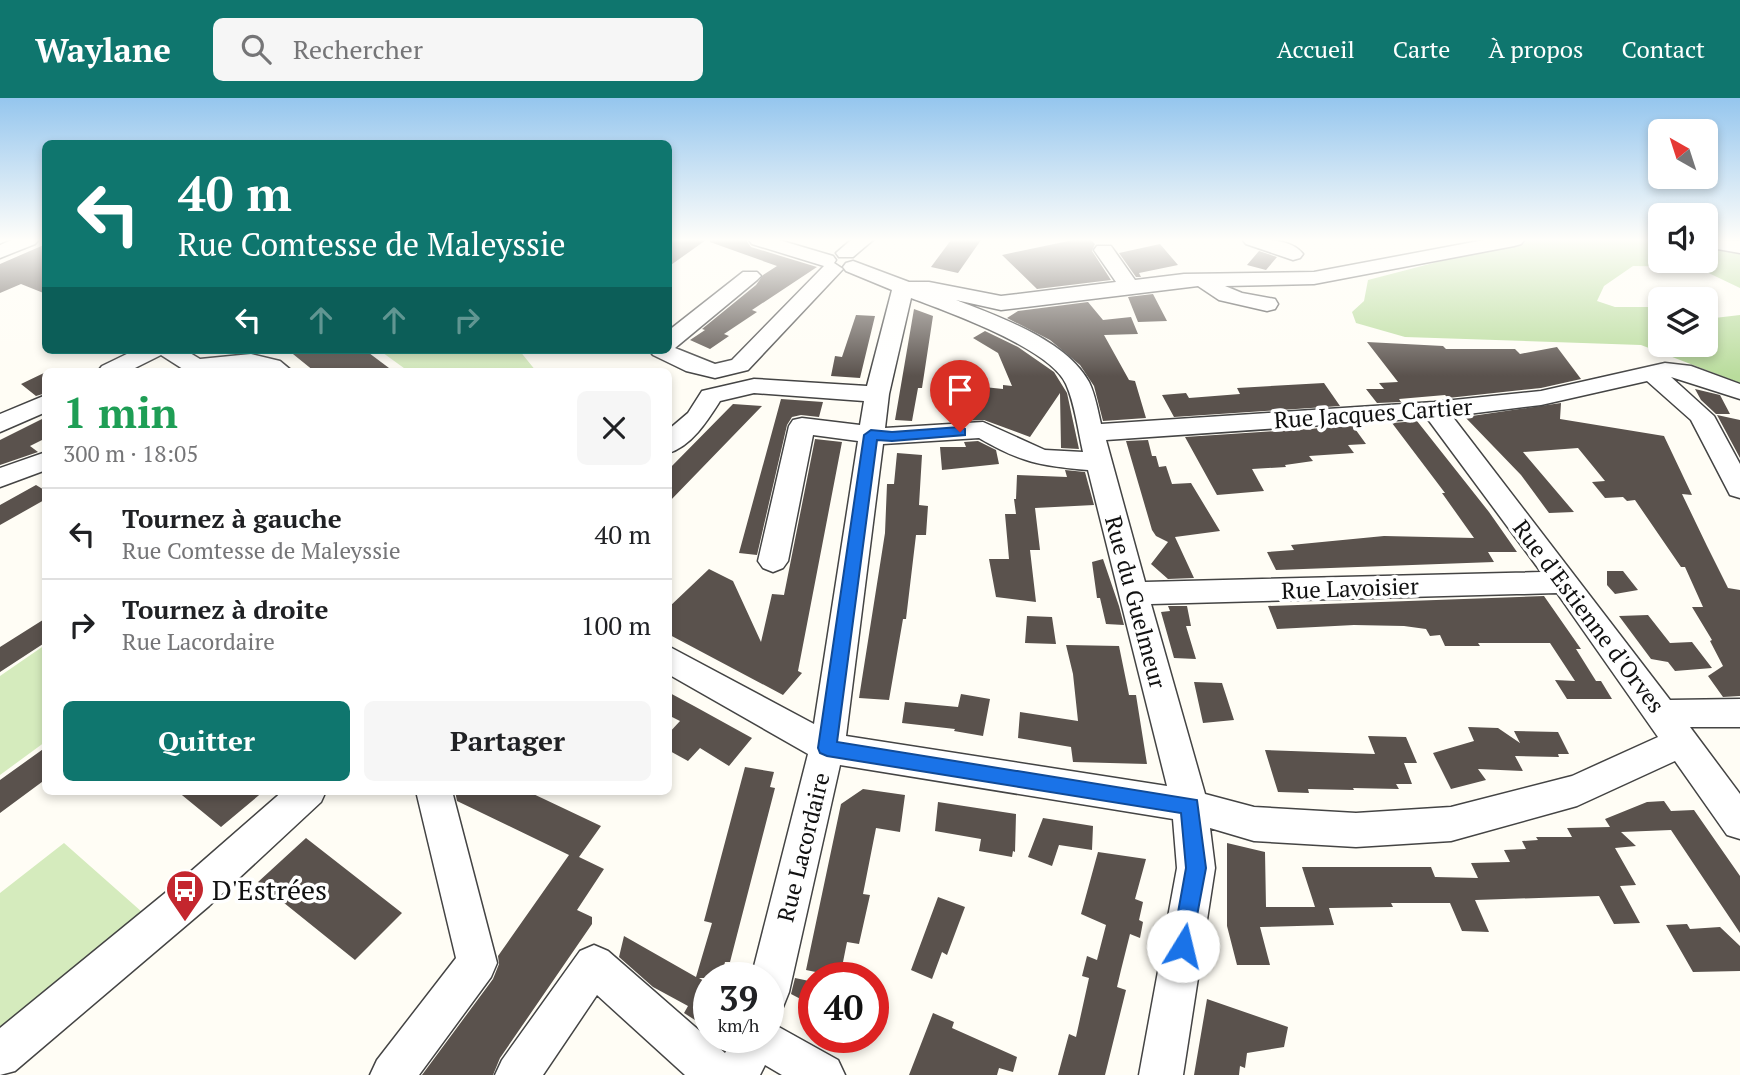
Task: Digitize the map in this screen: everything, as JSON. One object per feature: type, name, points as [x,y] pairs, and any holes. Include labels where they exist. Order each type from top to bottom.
[{"type":"street","points":[[672,340],[738,286]]},
{"type":"street","points":[[669,354],[694,366],[715,371],[740,365],[817,286]]},
{"type":"street","name":"Rue du Guelmeur","points":[[897,286],[987,320],[1057,357],[1078,384],[1190,806],[1196,868],[1161,1075]]},
{"type":"street","points":[[903,288],[929,288],[1001,303],[1133,286]]},
{"type":"street","points":[[1210,286],[1218,293],[1231,298],[1267,304]]},
{"type":"street","name":"Rue Lacordaire","points":[[775,962],[827,748],[877,394],[903,288]]},
{"type":"street","points":[[116,368],[146,354]]},
{"type":"street","points":[[174,354],[192,368]]},
{"type":"street","points":[[197,368],[218,362],[245,360],[276,368]]},
{"type":"street","name":"Rue Jacques Cartier","points":[[871,435],[892,437],[983,430],[1021,451],[1043,458],[1095,447],[1541,398],[1665,370],[1683,371],[1740,392]]},
{"type":"street","points":[[1651,373],[1701,416],[1740,489]]},
{"type":"street","points":[[672,441],[697,418],[711,396],[754,386],[877,394]]},
{"type":"street","points":[[0,424],[42,404]]},
{"type":"street","name":"Rue d'Estienne d'Orves","points":[[1434,410],[1565,582],[1740,823]]},
{"type":"street","points":[[773,561],[802,426],[871,435]]},
{"type":"street","points":[[0,478],[42,462]]},
{"type":"street","name":"Rue Lavoisier","points":[[1135,593],[1565,582]]},
{"type":"street","points":[[672,660],[827,748],[1190,806],[1254,824],[1356,830],[1451,824],[1577,790],[1682,742]]},
{"type":"street","points":[[1662,714],[1740,713]]},
{"type":"street","points":[[1705,774],[1740,782]]},
{"type":"street","points":[[0,1056],[195,893],[304,795]]},
{"type":"street","points":[[392,1075],[477,963],[435,795]]},
{"type":"street","points":[[517,1075],[594,965],[717,1075]]},
{"type":"street","points":[[737,1075],[749,1053]]},
{"type":"street","points":[[784,1053],[823,1075]]},
{"type":"green space","points":[[1367,286],[1605,286],[1597,301],[1615,307],[1648,307],[1648,348],[1641,345],[1405,337],[1356,323],[1352,312],[1364,301]]},
{"type":"green space","points":[[1740,315],[1740,383],[1672,357],[1718,357],[1718,318]]},
{"type":"green space","points":[[385,354],[522,354],[534,368],[404,368]]},
{"type":"green space","points":[[42,647],[42,744],[0,775],[0,676]]},
{"type":"green space","points":[[64,843],[142,912],[0,1034],[0,893]]},
{"type":"building","points":[[0,286],[17,286],[0,293]]},
{"type":"building","points":[[25,286],[42,286],[42,292]]},
{"type":"building","points":[[755,286],[789,286],[752,310],[757,312],[724,334],[729,336],[710,349],[690,340],[705,330],[702,329]]},
{"type":"building","points":[[1033,286],[1065,286],[1037,289]]},
{"type":"building","points":[[1153,294],[1167,321],[1138,322],[1128,297]]},
{"type":"building","points":[[1088,302],[1103,320],[1131,317],[1138,334],[1104,335],[1129,380],[1135,381],[1146,418],[1103,421],[1094,386],[1080,365],[1050,340],[1007,318],[1018,311]]},
{"type":"building","points":[[914,309],[933,316],[922,388],[918,388],[912,421],[895,420]]},
{"type":"building","points":[[856,315],[875,316],[860,378],[831,376],[835,356],[842,357]]},
{"type":"building","points":[[985,331],[1018,347],[1054,372],[1067,393],[1079,449],[1061,448],[1060,393],[1030,437],[984,420],[958,421],[954,408],[961,407],[959,401],[983,399],[984,387],[1003,389],[1003,385],[1012,386],[998,353],[973,338]]},
{"type":"building","points":[[1367,342],[1443,346],[1446,349],[1515,349],[1520,354],[1557,347],[1581,379],[1541,388],[1377,403],[1366,389],[1384,389],[1379,383],[1398,382]]},
{"type":"building","points":[[293,354],[370,354],[389,368],[310,368]]},
{"type":"building","points":[[42,374],[42,394],[36,396],[21,384]]},
{"type":"building","points":[[1324,383],[1340,406],[1174,417],[1162,395],[1186,393],[1189,398],[1240,394],[1237,388]]},
{"type":"building","points":[[1695,389],[1720,395],[1730,414],[1716,414],[1701,400]]},
{"type":"building","points":[[781,399],[823,402],[819,417],[792,417],[787,425],[757,555],[739,553]]},
{"type":"building","points":[[1561,403],[1560,419],[1664,436],[1692,495],[1682,494],[1707,546],[1728,588],[1740,590],[1740,696],[1723,697],[1708,676],[1723,666],[1710,641],[1712,640],[1692,607],[1703,607],[1685,567],[1681,567],[1635,500],[1627,501],[1623,497],[1605,498],[1592,482],[1605,481],[1578,448],[1523,452],[1574,512],[1549,513],[1521,475],[1465,417]]},
{"type":"building","points":[[733,404],[762,406],[672,499],[672,466]]},
{"type":"building","points":[[1717,415],[1740,420],[1740,458]]},
{"type":"building","points":[[42,419],[42,440],[30,446],[38,452],[0,465],[0,440]]},
{"type":"building","points":[[1417,421],[1517,552],[1488,552],[1494,562],[1276,570],[1267,552],[1294,550],[1291,545],[1384,536],[1474,538],[1442,493],[1445,493],[1392,423]]},
{"type":"building","points":[[1353,426],[1366,444],[1348,445],[1354,453],[1309,456],[1313,461],[1285,465],[1286,467],[1252,469],[1264,491],[1217,495],[1185,437]]},
{"type":"building","points":[[815,439],[842,442],[798,671],[802,673],[783,695],[672,636],[672,604],[709,569],[733,581],[761,642],[772,594],[784,595]]},
{"type":"building","points":[[1148,440],[1152,456],[1156,456],[1159,467],[1166,466],[1172,484],[1191,483],[1220,531],[1175,537],[1194,578],[1168,579],[1151,564],[1168,542],[1156,536],[1152,530],[1126,441]]},
{"type":"building","points":[[978,441],[996,450],[999,464],[942,470],[940,447],[966,447],[964,442]]},
{"type":"building","points":[[897,453],[922,455],[919,505],[928,506],[926,535],[916,535],[906,619],[903,619],[889,700],[859,698],[885,533],[887,484],[894,484]]},
{"type":"building","points":[[1065,470],[1085,472],[1094,505],[1035,508],[1040,550],[1030,550],[1036,602],[996,597],[989,559],[1009,559],[1005,514],[1016,514],[1014,499],[1017,475],[1067,477]]},
{"type":"building","points":[[36,485],[42,489],[42,501],[0,525],[0,505]]},
{"type":"building","points":[[1103,559],[1124,625],[1106,624],[1100,598],[1097,598],[1092,562]]},
{"type":"building","points":[[1607,571],[1623,571],[1638,590],[1615,594],[1607,585]]},
{"type":"building","points":[[1544,596],[1581,649],[1576,649],[1596,681],[1601,681],[1612,699],[1567,699],[1555,680],[1575,681],[1550,643],[1445,646],[1440,635],[1430,636],[1426,629],[1404,626],[1354,625],[1277,629],[1268,606]]},
{"type":"building","points":[[1168,606],[1187,606],[1191,626],[1186,626],[1196,659],[1174,658],[1161,612],[1170,611]]},
{"type":"building","points":[[1648,615],[1670,643],[1692,642],[1712,668],[1675,671],[1668,662],[1651,659],[1619,616]]},
{"type":"building","points":[[1027,616],[1052,617],[1056,644],[1025,643]]},
{"type":"building","points":[[42,621],[42,645],[0,672],[0,647]]},
{"type":"building","points":[[1066,645],[1119,646],[1129,695],[1136,695],[1147,764],[1073,762],[1071,747],[1018,738],[1020,712],[1078,721],[1073,674]]},
{"type":"building","points":[[1194,682],[1222,683],[1234,720],[1203,723]]},
{"type":"building","points":[[672,694],[752,738],[729,766],[700,748],[688,761],[672,752],[672,730],[680,721],[672,717]]},
{"type":"building","points":[[961,694],[990,699],[983,736],[954,731],[955,729],[902,723],[905,702],[958,707]]},
{"type":"building","points":[[1468,727],[1498,728],[1520,743],[1514,731],[1558,732],[1569,754],[1558,754],[1559,757],[1515,756],[1523,771],[1478,769],[1486,780],[1451,789],[1433,753],[1474,741]]},
{"type":"building","points":[[1368,736],[1406,737],[1417,763],[1404,763],[1412,784],[1396,784],[1399,789],[1308,789],[1309,793],[1278,792],[1265,750],[1375,754]]},
{"type":"building","points":[[42,750],[42,782],[0,813],[0,780]]},
{"type":"building","points":[[745,767],[774,772],[770,787],[775,788],[730,962],[700,962],[712,923],[704,921]]},
{"type":"building","points":[[863,789],[905,795],[900,832],[876,828],[863,894],[870,895],[859,944],[847,942],[843,962],[808,962],[841,804]]},
{"type":"building","points":[[182,795],[259,795],[221,827]]},
{"type":"building","points":[[456,795],[535,795],[601,826],[579,857],[604,869],[577,910],[592,917],[592,924],[500,1058],[493,1075],[422,1075],[493,979],[499,964],[498,956],[569,855],[457,801]]},
{"type":"building","points":[[1664,801],[1671,811],[1694,810],[1740,876],[1740,933],[1671,830],[1621,832],[1636,846],[1615,848],[1636,885],[1620,886],[1640,923],[1614,924],[1599,896],[1475,900],[1489,932],[1462,931],[1450,903],[1391,903],[1393,907],[1329,908],[1334,925],[1260,927],[1270,965],[1237,965],[1227,926],[1227,843],[1265,852],[1266,907],[1315,907],[1302,867],[1431,867],[1435,877],[1478,878],[1471,863],[1510,862],[1504,850],[1526,849],[1522,841],[1538,840],[1536,837],[1572,837],[1567,828],[1610,827],[1605,819],[1647,802]]},
{"type":"building","points":[[938,802],[1016,814],[1015,852],[1013,851],[1012,857],[979,851],[981,839],[935,831]]},
{"type":"building","points":[[1043,818],[1093,826],[1092,850],[1059,845],[1052,866],[1028,857]]},
{"type":"building","points":[[306,838],[402,913],[355,960],[258,882]]},
{"type":"building","points":[[1098,852],[1146,859],[1135,899],[1143,902],[1139,920],[1143,922],[1140,938],[1130,934],[1121,970],[1117,987],[1126,990],[1105,1075],[1058,1075],[1069,1034],[1076,1037],[1089,978],[1082,976],[1087,956],[1097,960],[1106,925],[1081,914]]},
{"type":"building","points":[[938,897],[965,907],[947,955],[942,952],[932,979],[911,970]]},
{"type":"building","points":[[1687,924],[1690,929],[1720,927],[1740,946],[1740,971],[1693,972],[1666,925]]},
{"type":"building","points":[[624,936],[693,975],[693,1019],[684,1013],[688,1006],[653,987],[619,957]]},
{"type":"building","points":[[795,978],[798,979],[798,998],[791,994]]},
{"type":"building","points":[[1207,999],[1288,1027],[1284,1047],[1247,1053],[1245,1068],[1240,1066],[1239,1075],[1194,1075]]},
{"type":"building","points":[[933,1013],[954,1022],[952,1028],[1017,1057],[1013,1072],[999,1068],[997,1075],[909,1075]]},
{"type":"place","name":"D'Estrées","points":[[185,923]]},
{"type":"route","points":[[960,432],[892,437],[871,435],[827,748],[1190,806],[1196,868],[1183,946]]}]
